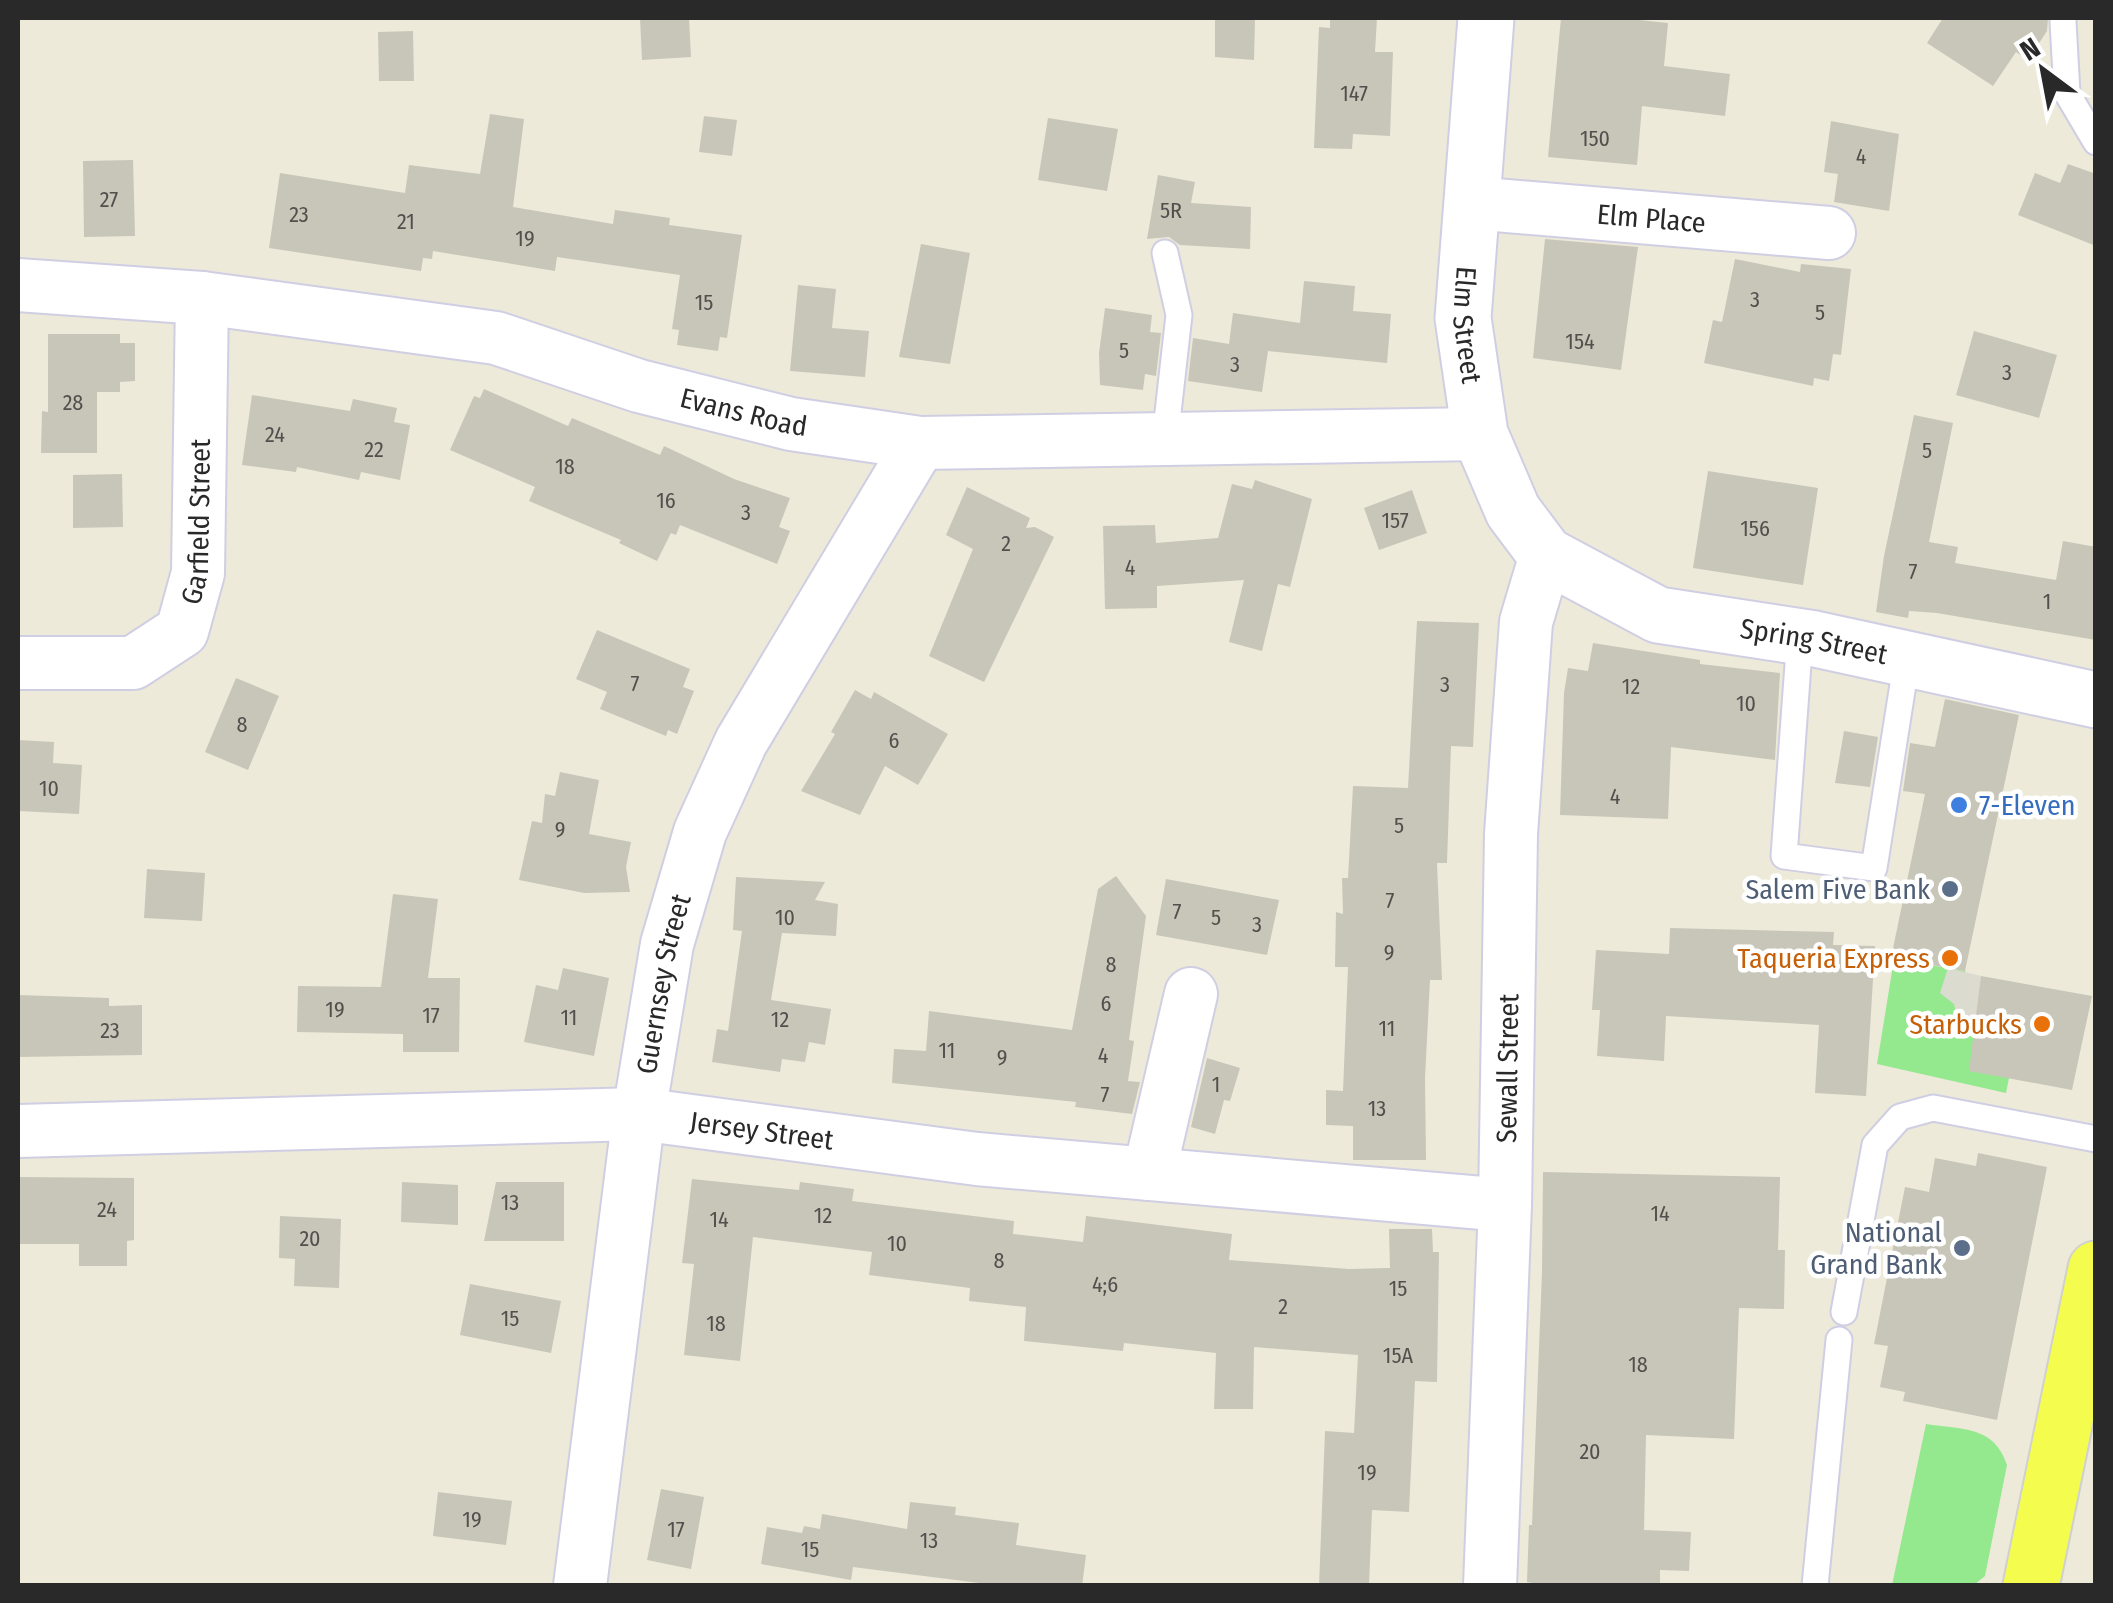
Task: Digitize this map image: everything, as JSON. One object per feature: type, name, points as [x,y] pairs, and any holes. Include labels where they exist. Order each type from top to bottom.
[{"type":"main road","name":"Elm Street","points":[[1486,18],[1464,318],[1480,434],[1513,512],[1546,555]]},
{"type":"main road","name":"Spring Street","points":[[1546,555],[1658,614],[1800,637],[2096,700]]},
{"type":"main road","points":[[2032,1586],[2096,1269]]},
{"type":"street","name":"Elm Place","points":[[1472,203],[1829,233]]},
{"type":"street","name":"Evans Road","points":[[18,285],[202,298],[496,338],[638,386],[714,405],[791,424],[920,443],[1480,434]]},
{"type":"street","name":"Garfield Street","points":[[18,663],[133,663],[182,631],[198,573],[202,298]]},
{"type":"street","name":"Guernsey Street","points":[[580,1586],[639,1114],[666,944],[700,832],[741,742],[920,443]]},
{"type":"street","name":"Sewall Street","points":[[1490,1586],[1505,1205],[1511,834],[1526,622],[1546,555]]},
{"type":"street","points":[[1149,1174],[1192,994]]},
{"type":"street","name":"Jersey Street","points":[[18,1131],[639,1114],[976,1159],[1505,1205]]},
{"type":"lane","points":[[2063,22],[2067,93],[2096,142]]},
{"type":"lane","points":[[1164,439],[1179,315],[1166,253]]},
{"type":"lane","points":[[1800,637],[1784,856],[1874,868],[1907,659]]},
{"type":"lane","points":[[1844,1312],[1876,1145],[1900,1117],[1934,1108],[2096,1139]]},
{"type":"lane","points":[[1815,1586],[1838,1340]]},
{"type":"green space","points":[[1894,959],[1965,971],[2009,1078],[2006,1093],[1877,1064]]},
{"type":"green space","points":[[1926,1424],[1985,1436],[2001,1452],[2007,1465],[1985,1576],[1974,1585],[1892,1585]]},
{"type":"shaded area","points":[[1948,968],[1981,976],[1977,1029],[1959,1025],[1954,1004],[1940,993]]},
{"type":"building","points":[[640,18],[689,18],[691,57],[642,60]]},
{"type":"building","points":[[1215,18],[1255,18],[1254,60],[1215,57]]},
{"type":"building","points":[[1330,18],[1377,18],[1375,52],[1393,52],[1390,136],[1353,134],[1352,149],[1314,148],[1319,27],[1330,28]]},
{"type":"building","points":[[1561,18],[1668,23],[1664,66],[1730,74],[1725,116],[1642,106],[1637,165],[1548,157]]},
{"type":"building","points":[[1943,18],[2048,18],[2047,31],[2028,60],[2016,52],[1993,86],[1927,43]]},
{"type":"building","points":[[413,31],[414,81],[379,81],[378,32]]},
{"type":"building","points":[[490,114],[524,119],[513,207],[613,224],[615,210],[670,218],[669,225],[742,235],[727,338],[720,337],[718,351],[677,345],[679,330],[672,329],[680,275],[557,257],[555,271],[433,251],[432,259],[423,258],[421,271],[269,248],[280,173],[405,193],[409,165],[480,174]]},
{"type":"building","points":[[704,116],[737,120],[732,156],[699,152]]},
{"type":"building","points":[[1048,118],[1118,129],[1107,191],[1038,180]]},
{"type":"building","points":[[1831,121],[1899,134],[1889,211],[1834,202],[1838,174],[1824,172]]},
{"type":"building","points":[[133,160],[135,236],[84,237],[83,161]]},
{"type":"building","points":[[2068,164],[2096,174],[2096,246],[2018,215],[2035,173],[2060,183]]},
{"type":"building","points":[[1158,175],[1195,182],[1191,203],[1251,207],[1250,249],[1180,245],[1169,237],[1147,239]]},
{"type":"building","points":[[1545,239],[1638,247],[1621,370],[1533,358]]},
{"type":"building","points":[[921,244],[970,253],[950,364],[899,357]]},
{"type":"building","points":[[1735,259],[1800,272],[1801,264],[1851,269],[1841,355],[1833,354],[1829,381],[1814,378],[1813,386],[1704,363],[1713,320],[1722,322]]},
{"type":"building","points":[[1304,281],[1355,286],[1353,311],[1391,314],[1387,363],[1268,351],[1262,392],[1188,381],[1193,338],[1229,344],[1233,313],[1300,323]]},
{"type":"building","points":[[798,285],[836,289],[832,328],[869,331],[865,377],[790,371]]},
{"type":"building","points":[[1105,308],[1152,315],[1150,332],[1161,333],[1156,376],[1145,374],[1143,390],[1100,385],[1099,353]]},
{"type":"building","points":[[1974,331],[2057,355],[2039,418],[1956,395]]},
{"type":"building","points":[[48,334],[120,334],[120,343],[135,343],[135,381],[120,382],[120,392],[97,392],[97,453],[41,453],[42,411],[48,412]]},
{"type":"building","points":[[484,389],[568,426],[572,418],[660,455],[664,446],[734,479],[790,498],[779,527],[790,531],[777,564],[680,525],[676,535],[671,533],[657,561],[619,543],[621,540],[529,501],[535,487],[450,450],[474,396],[480,398]]},
{"type":"building","points":[[252,395],[350,411],[353,399],[397,408],[394,422],[410,425],[400,480],[361,472],[359,480],[297,467],[296,472],[242,465]]},
{"type":"building","points":[[1914,415],[1953,423],[1929,542],[1958,547],[1955,563],[2056,580],[2063,541],[2096,547],[2096,640],[1937,613],[1909,611],[1908,618],[1876,612]]},
{"type":"building","points":[[1708,471],[1818,488],[1803,585],[1693,568]]},
{"type":"building","points":[[122,474],[123,527],[73,528],[73,475]]},
{"type":"building","points":[[1255,480],[1312,499],[1290,587],[1278,584],[1262,651],[1229,642],[1244,580],[1157,586],[1157,608],[1105,609],[1103,526],[1155,525],[1156,543],[1218,538],[1232,484],[1252,489]]},
{"type":"building","points":[[967,487],[1030,518],[1026,528],[1035,527],[1054,537],[984,682],[929,656],[973,549],[946,535]]},
{"type":"building","points":[[1412,490],[1427,533],[1379,550],[1364,508]]},
{"type":"building","points":[[1417,621],[1479,623],[1473,747],[1451,746],[1447,863],[1437,863],[1442,980],[1430,980],[1426,1160],[1353,1160],[1353,1126],[1326,1125],[1326,1090],[1343,1091],[1348,967],[1335,967],[1336,912],[1343,914],[1342,878],[1348,878],[1353,786],[1408,788]]},
{"type":"building","points":[[597,630],[690,669],[683,687],[694,691],[677,734],[668,730],[666,736],[600,709],[607,692],[576,679]]},
{"type":"building","points":[[1593,643],[1700,660],[1700,664],[1780,673],[1775,760],[1671,747],[1668,819],[1560,815],[1568,668],[1588,671]]},
{"type":"building","points":[[236,678],[279,696],[248,770],[205,752]]},
{"type":"building","points":[[855,690],[871,699],[874,692],[948,734],[918,785],[885,766],[860,815],[801,791],[835,734],[831,732]]},
{"type":"building","points":[[1945,699],[2019,715],[1965,971],[1891,958],[1925,794],[1903,791],[1910,743],[1935,747]]},
{"type":"building","points":[[1844,731],[1878,737],[1870,787],[1835,783]]},
{"type":"building","points":[[18,740],[54,742],[53,763],[82,765],[79,814],[18,811]]},
{"type":"building","points":[[560,772],[599,780],[589,834],[631,842],[626,867],[630,892],[584,893],[519,880],[532,821],[542,823],[545,794],[555,796]]},
{"type":"building","points":[[147,869],[205,873],[202,921],[144,918]]},
{"type":"building","points":[[1116,876],[1146,916],[1129,1040],[1134,1041],[1128,1081],[1140,1082],[1132,1114],[1075,1107],[1076,1102],[892,1083],[894,1049],[926,1051],[929,1011],[1072,1030],[1098,889]]},
{"type":"building","points":[[736,877],[825,882],[815,900],[838,904],[836,936],[782,933],[771,1000],[831,1009],[825,1045],[809,1042],[805,1062],[782,1059],[780,1072],[712,1062],[717,1029],[728,1031],[742,931],[733,930]]},
{"type":"building","points":[[1166,879],[1279,900],[1267,955],[1156,935]]},
{"type":"building","points":[[393,894],[438,899],[428,978],[460,978],[459,1052],[403,1052],[403,1034],[297,1032],[298,986],[381,987]]},
{"type":"building","points":[[1670,928],[1834,932],[1833,945],[1875,946],[1866,1096],[1815,1093],[1819,1025],[1666,1016],[1664,1061],[1597,1056],[1600,1010],[1592,1010],[1596,950],[1669,954]]},
{"type":"building","points":[[563,968],[609,978],[594,1056],[524,1042],[536,985],[558,990]]},
{"type":"building","points":[[1981,976],[2092,996],[2072,1090],[1969,1071]]},
{"type":"building","points":[[18,995],[109,998],[109,1006],[142,1005],[142,1055],[18,1057]]},
{"type":"building","points":[[1207,1058],[1240,1068],[1230,1101],[1224,1100],[1215,1134],[1191,1127]]},
{"type":"building","name":"National Grand Bank","points":[[1978,1153],[2047,1167],[1997,1420],[1903,1401],[1905,1392],[1880,1387],[1888,1346],[1874,1344],[1905,1187],[1929,1192],[1935,1158],[1976,1166]]},
{"type":"building","points":[[1543,1172],[1780,1177],[1778,1250],[1785,1250],[1784,1309],[1739,1308],[1734,1439],[1646,1435],[1644,1530],[1691,1532],[1689,1571],[1660,1570],[1660,1586],[1549,1586],[1527,1582]]},
{"type":"building","points":[[18,1177],[134,1178],[134,1240],[127,1241],[127,1266],[79,1266],[79,1244],[18,1244]]},
{"type":"building","points":[[692,1179],[799,1190],[800,1182],[854,1189],[852,1201],[1014,1221],[1013,1234],[1083,1242],[1086,1216],[1232,1234],[1229,1260],[1349,1269],[1390,1268],[1389,1229],[1432,1229],[1433,1252],[1439,1252],[1437,1382],[1415,1381],[1409,1512],[1372,1510],[1369,1586],[1319,1586],[1325,1431],[1354,1433],[1358,1355],[1254,1347],[1253,1409],[1214,1409],[1216,1353],[1124,1343],[1123,1351],[1024,1341],[1026,1307],[969,1301],[970,1288],[869,1275],[872,1252],[753,1237],[740,1361],[684,1355],[694,1264],[682,1263]]},
{"type":"building","points":[[402,1182],[458,1185],[458,1225],[401,1222]]},
{"type":"building","points":[[496,1182],[564,1182],[564,1241],[484,1241]]},
{"type":"building","points":[[280,1216],[341,1219],[339,1288],[294,1286],[295,1259],[279,1258]]},
{"type":"building","points":[[470,1284],[561,1301],[551,1353],[460,1335]]},
{"type":"building","points":[[661,1489],[704,1497],[691,1569],[647,1560]]},
{"type":"building","points":[[438,1492],[512,1501],[506,1545],[433,1536]]},
{"type":"building","points":[[910,1502],[956,1507],[955,1515],[1019,1523],[1016,1545],[1086,1555],[1082,1586],[1003,1586],[853,1567],[851,1580],[761,1564],[767,1527],[802,1533],[804,1526],[820,1529],[822,1514],[907,1529]]},
{"type":"place","name":"7-Eleven","points":[[1959,805]]},
{"type":"place","name":"Salem Five Bank","points":[[1950,889]]},
{"type":"place","name":"Taqueria Express","points":[[1950,958]]},
{"type":"place","name":"Starbucks","points":[[2042,1024]]},
{"type":"place","name":"National Grand Bank","points":[[1962,1248]]}]
